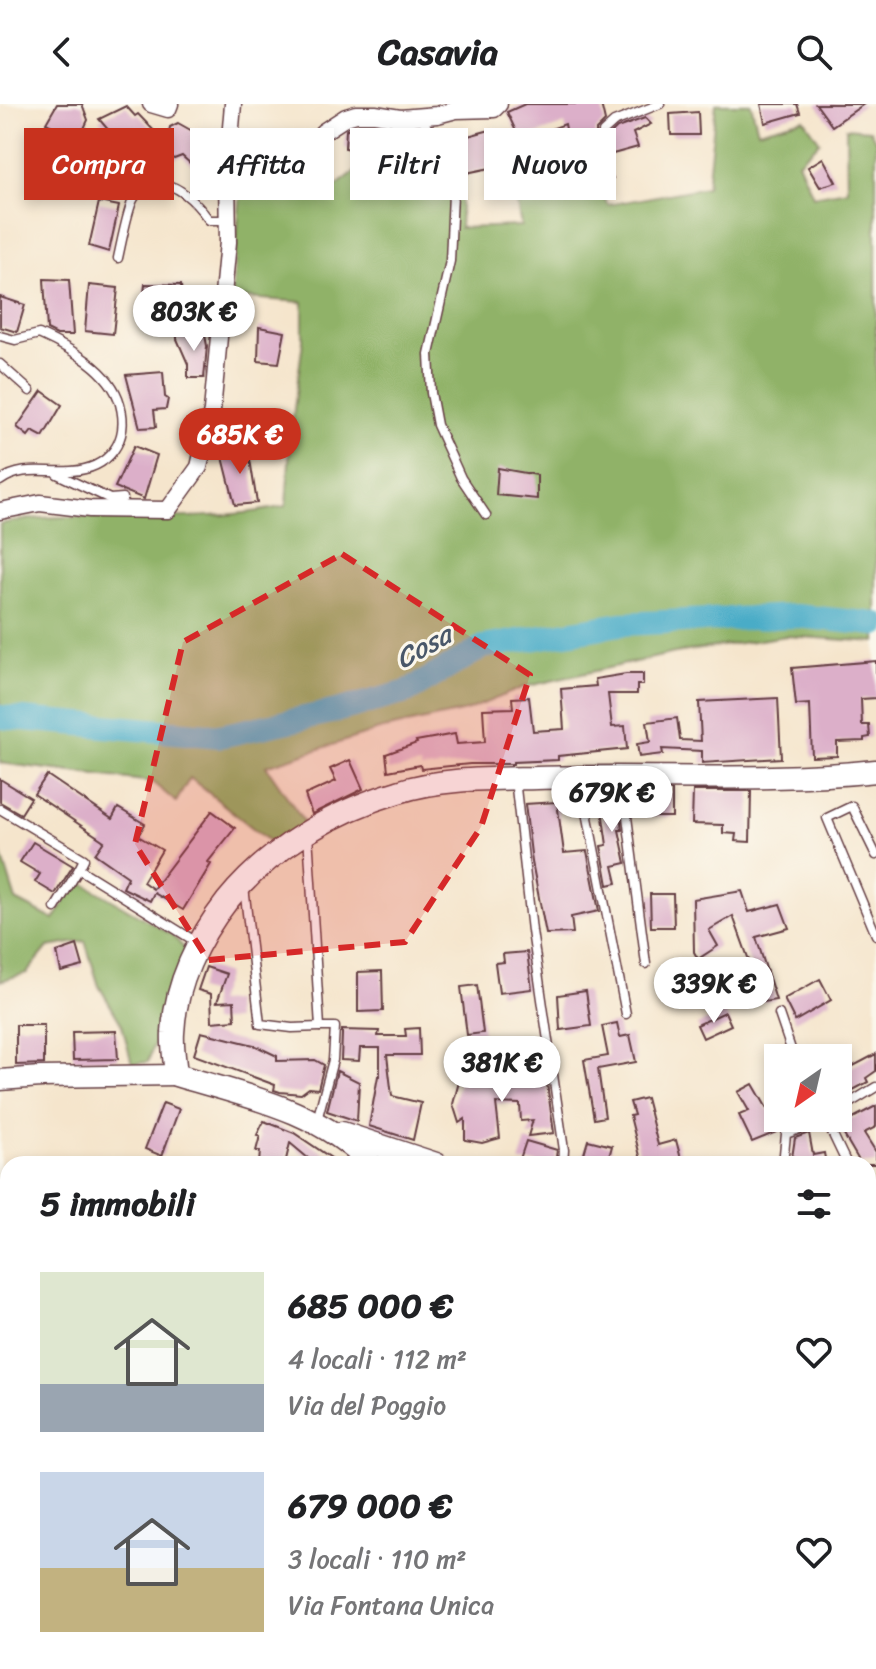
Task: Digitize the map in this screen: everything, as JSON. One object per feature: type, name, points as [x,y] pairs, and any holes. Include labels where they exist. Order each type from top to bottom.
[{"type":"main road","points":[[412,1156],[321,1125],[265,1101],[176,1075],[173,1033],[182,987],[198,943],[209,923],[243,882],[282,847],[344,813],[401,790],[453,783],[580,776],[831,776],[876,771]]},
{"type":"main road","points":[[321,1125],[360,1156]]},
{"type":"street","points":[[151,104],[168,109],[170,104]]},
{"type":"street","points":[[0,511],[40,503],[90,509],[168,510],[199,467],[212,411],[229,220],[227,174],[233,104]]},
{"type":"street","points":[[329,128],[356,114],[421,117],[452,107],[494,109],[499,104]]},
{"type":"street","points":[[0,1080],[176,1075]]},
{"type":"lane","points":[[607,128],[614,122],[660,104]]},
{"type":"lane","points":[[421,117],[439,154],[442,179],[453,194],[450,261],[429,354],[431,393],[437,425],[461,478],[486,515]]},
{"type":"lane","points":[[118,258],[134,197],[149,186],[162,183],[177,188],[209,220],[229,220]]},
{"type":"lane","points":[[0,336],[15,340],[39,334],[58,342],[106,378],[117,392],[124,430],[118,446],[89,468],[71,471],[26,470],[0,481]]},
{"type":"lane","points":[[0,364],[30,391]]},
{"type":"lane","points":[[48,471],[79,482],[110,499],[123,498]]},
{"type":"lane","points":[[580,776],[626,1014]]},
{"type":"lane","points":[[622,777],[646,964]]},
{"type":"lane","points":[[515,778],[563,1156]]},
{"type":"lane","points":[[876,855],[852,806],[827,818],[876,935]]},
{"type":"lane","points":[[0,809],[84,859],[55,908]]},
{"type":"lane","points":[[308,833],[320,1027]]},
{"type":"lane","points":[[79,869],[198,943]]},
{"type":"lane","points":[[243,882],[260,1024],[292,1028],[335,1027],[333,1060],[321,1125]]},
{"type":"lane","points":[[779,1014],[789,1044]]},
{"type":"lane","points":[[852,1102],[876,1087]]},
{"type":"lane","points":[[784,1156],[786,1134],[791,1132]]},
{"type":"lane","points":[[832,1132],[843,1156]]},
{"type":"highlighted area","points":[[342,554],[530,675],[481,827],[405,942],[208,960],[135,844],[183,642]]},
{"type":"green space","points":[[716,104],[751,104],[758,131],[804,119],[820,142],[798,162],[813,196],[847,190],[846,128],[870,130],[876,142],[876,642],[786,636],[675,653],[524,687],[466,711],[379,730],[266,766],[305,823],[274,845],[190,778],[176,802],[152,782],[0,763],[0,524],[59,517],[202,516],[286,506],[291,432],[303,341],[303,302],[232,297],[240,200],[334,200],[334,188],[350,175],[350,200],[461,200],[460,228],[521,226],[516,200],[605,200],[608,205],[707,187]]},
{"type":"green space","points":[[421,125],[423,128],[396,128]]},
{"type":"green space","points":[[0,849],[16,900],[54,920],[78,880],[172,935],[186,950],[148,1062],[132,1064],[122,1025],[99,986],[85,941],[48,947],[27,973],[0,981]]},
{"type":"building","points":[[57,104],[82,104],[88,120],[84,128],[56,128],[46,123]]},
{"type":"building","points":[[525,104],[601,104],[605,121],[598,128],[566,128],[565,124],[554,128],[514,128],[507,112]]},
{"type":"building","points":[[761,104],[797,104],[800,113],[765,123]]},
{"type":"building","points":[[816,104],[864,104],[832,126]]},
{"type":"building","points":[[126,106],[151,128],[107,128],[99,119]]},
{"type":"building","points":[[698,112],[699,135],[671,135],[670,114]]},
{"type":"building","points":[[645,118],[651,124],[633,133],[638,147],[616,153],[616,129]]},
{"type":"building","points":[[178,123],[190,130],[190,163],[182,156],[174,159],[174,128],[170,127]]},
{"type":"building","points":[[351,127],[357,128],[350,128],[350,149],[345,148],[346,130]]},
{"type":"building","points":[[484,132],[484,169],[468,173],[468,136]]},
{"type":"building","points":[[823,158],[836,182],[820,187],[808,167]]},
{"type":"building","points":[[99,202],[119,206],[109,252],[89,246]]},
{"type":"building","points":[[44,279],[69,280],[73,335],[57,335],[47,330]]},
{"type":"building","points":[[145,284],[181,285],[183,308],[167,310],[168,318],[142,315]]},
{"type":"building","points":[[89,285],[118,288],[113,334],[85,331]]},
{"type":"building","points":[[0,297],[25,305],[17,332],[0,327]]},
{"type":"building","points":[[259,327],[285,332],[279,363],[258,361]]},
{"type":"building","points":[[186,331],[190,336],[196,333],[205,335],[204,378],[188,378],[188,364],[177,339],[177,335]]},
{"type":"building","points":[[163,372],[165,397],[168,399],[166,409],[154,410],[156,427],[140,428],[126,375]]},
{"type":"building","points":[[42,391],[62,405],[43,437],[32,431],[28,436],[17,427]]},
{"type":"building","points":[[134,446],[157,455],[144,499],[115,487]]},
{"type":"building","points":[[248,447],[257,503],[235,505],[222,453]]},
{"type":"building","points":[[498,468],[537,475],[537,499],[496,495]]},
{"type":"building","points":[[876,661],[876,698],[861,699],[862,725],[869,725],[870,737],[864,738],[864,741],[837,742],[837,756],[812,757],[810,704],[796,705],[792,668]]},
{"type":"building","points":[[643,674],[643,685],[637,685],[637,694],[608,694],[612,727],[625,726],[627,749],[558,756],[558,760],[421,769],[420,765],[388,771],[386,754],[416,741],[455,734],[457,744],[485,742],[483,709],[513,708],[512,698],[529,697],[533,731],[564,729],[561,689],[596,686],[595,679]]},
{"type":"building","points":[[778,698],[781,758],[702,763],[702,751],[662,749],[663,754],[639,757],[637,744],[650,742],[647,722],[677,718],[680,740],[701,741],[699,702]]},
{"type":"building","points":[[350,760],[363,789],[312,814],[305,795],[336,781],[330,769]]},
{"type":"building","points":[[47,775],[112,819],[118,808],[145,824],[138,836],[162,850],[143,882],[153,889],[212,811],[235,828],[208,862],[211,864],[183,910],[154,893],[150,901],[123,888],[128,877],[95,854],[104,841],[34,794]]},
{"type":"building","points":[[0,779],[31,798],[21,814],[0,802]]},
{"type":"building","points":[[599,791],[617,791],[622,830],[619,830],[626,863],[613,866],[617,883],[608,885],[601,846],[607,845]]},
{"type":"building","points":[[639,791],[672,791],[672,817],[642,817]]},
{"type":"building","points":[[693,791],[751,791],[750,842],[735,841],[736,834],[723,833],[723,825],[692,824]]},
{"type":"building","points":[[557,802],[564,853],[587,851],[599,911],[571,917],[573,933],[546,934],[525,804]]},
{"type":"building","points":[[33,842],[73,866],[55,894],[35,882],[40,874],[20,862]]},
{"type":"building","points":[[742,891],[749,912],[780,904],[789,928],[756,937],[776,1000],[764,1002],[733,916],[709,930],[718,946],[698,959],[694,952],[693,899]]},
{"type":"building","points":[[650,894],[673,894],[674,927],[651,927]]},
{"type":"building","points":[[77,945],[83,966],[61,972],[57,952]]},
{"type":"building","points":[[527,952],[532,989],[499,993],[495,963],[504,962],[503,954]]},
{"type":"building","points":[[206,967],[227,974],[217,1002],[234,1001],[235,1020],[212,1022],[211,994],[198,990]]},
{"type":"building","points":[[382,971],[383,1011],[358,1012],[358,972]]},
{"type":"building","points":[[820,979],[831,1000],[795,1021],[784,999]]},
{"type":"building","points":[[714,983],[719,995],[690,1006],[685,994]]},
{"type":"building","points":[[477,985],[483,1033],[467,1035],[461,987]]},
{"type":"building","points":[[586,991],[591,1026],[560,1030],[558,995]]},
{"type":"building","points":[[725,1012],[731,1025],[703,1038],[697,1025]]},
{"type":"building","points":[[617,1023],[620,1037],[630,1035],[636,1062],[598,1069],[605,1117],[594,1119],[584,1060],[608,1056],[602,1026]]},
{"type":"building","points":[[16,1025],[44,1025],[44,1064],[16,1065]]},
{"type":"building","points":[[419,1028],[420,1055],[387,1055],[392,1096],[421,1103],[413,1140],[369,1126],[380,1076],[380,1048],[360,1048],[359,1061],[341,1060],[342,1030],[379,1031],[378,1036],[406,1036],[405,1029]]},
{"type":"building","points":[[116,1031],[118,1059],[73,1060],[72,1032]]},
{"type":"building","points":[[201,1032],[254,1045],[277,1056],[277,1061],[315,1060],[324,1065],[318,1089],[309,1088],[301,1094],[280,1092],[274,1090],[275,1085],[194,1055]]},
{"type":"building","points":[[876,1054],[876,1071],[866,1078],[868,1082],[852,1091],[852,1067]]},
{"type":"building","points":[[483,1070],[484,1078],[493,1079],[494,1086],[519,1086],[516,1072],[545,1070],[554,1133],[528,1136],[533,1120],[521,1121],[520,1104],[496,1103],[500,1138],[482,1143],[465,1140],[465,1119],[459,1123],[453,1104],[459,1082],[456,1073]]},
{"type":"building","points":[[337,1071],[359,1082],[357,1121],[327,1111]]},
{"type":"building","points":[[753,1084],[764,1103],[764,1132],[776,1132],[752,1142],[739,1115],[749,1111],[738,1092]]},
{"type":"building","points":[[646,1098],[658,1145],[676,1140],[680,1156],[640,1156],[630,1116],[634,1115],[630,1102]]},
{"type":"building","points":[[163,1103],[179,1109],[162,1156],[145,1149]]},
{"type":"building","points":[[876,1106],[876,1127],[864,1133],[876,1156],[856,1156],[842,1132],[852,1132],[852,1118]]},
{"type":"building","points":[[264,1121],[294,1133],[328,1156],[305,1156],[290,1143],[287,1156],[260,1156],[260,1151],[256,1151],[260,1136],[257,1135]]},
{"type":"building","points":[[809,1133],[813,1155],[824,1153],[825,1156],[792,1156],[795,1138]]},
{"type":"building","points":[[588,1140],[612,1146],[609,1156],[583,1156]]},
{"type":"building","points":[[526,1141],[557,1150],[556,1156],[521,1156]]},
{"type":"waterway","name":"Cosa","points":[[0,717],[220,736],[407,692],[483,647],[621,624],[796,616],[876,624]]}]
